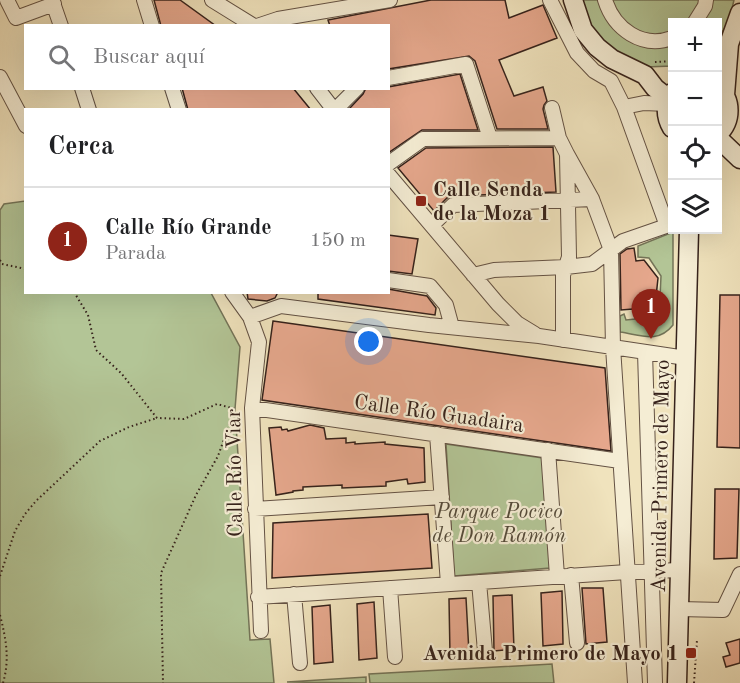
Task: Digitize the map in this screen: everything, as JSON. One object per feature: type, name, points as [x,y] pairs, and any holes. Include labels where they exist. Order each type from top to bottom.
[{"type":"main road","points":[[573,0],[583,30],[597,47],[612,59],[645,75],[655,88],[668,97]]},
{"type":"main road","points":[[722,128],[727,121],[723,94],[729,44],[740,13]]},
{"type":"main road","points":[[723,94],[740,122]]},
{"type":"main road","points":[[722,141],[740,159]]},
{"type":"main road","name":"Avenida Primero de Mayo","points":[[677,683],[688,234]]},
{"type":"street","points":[[7,0],[16,18],[53,2],[60,24]]},
{"type":"street","points":[[144,0],[151,24]]},
{"type":"street","points":[[212,0],[252,24]]},
{"type":"street","points":[[550,0],[577,53],[594,71],[611,81],[624,107],[668,220]]},
{"type":"street","points":[[605,0],[609,12],[619,27],[634,37],[651,41],[668,39]]},
{"type":"street","points":[[698,18],[706,0]]},
{"type":"street","points":[[262,24],[315,6],[382,1]]},
{"type":"street","points":[[390,78],[466,64],[490,138]]},
{"type":"street","points":[[0,77],[24,122]]},
{"type":"street","points":[[83,90],[88,108]]},
{"type":"street","points":[[173,90],[178,108]]},
{"type":"street","points":[[319,90],[333,108]]},
{"type":"street","points":[[337,108],[355,90]]},
{"type":"street","points":[[624,107],[668,98]]},
{"type":"street","name":"Avenida Primero de Mayo","points":[[552,108],[559,138],[592,199],[611,250],[613,347],[635,683]]},
{"type":"street","points":[[390,163],[423,139],[559,138]]},
{"type":"street","points":[[563,340],[563,275],[569,257],[567,154]]},
{"type":"street","points":[[390,176],[498,304],[517,323],[539,336]]},
{"type":"street","points":[[432,225],[453,205],[592,199]]},
{"type":"street","points":[[473,275],[494,270],[592,264],[623,242],[668,226]]},
{"type":"street","points":[[390,280],[430,286],[446,305],[453,327]]},
{"type":"street","name":"Calle Río Viar","points":[[233,294],[250,317],[259,342],[252,408],[261,631]]},
{"type":"street","points":[[281,306],[285,294]]},
{"type":"street","points":[[489,331],[497,320],[498,304]]},
{"type":"street","points":[[250,317],[281,306],[539,336],[686,358]]},
{"type":"street","name":"Avenida Primero de Mayo","points":[[645,352],[655,683]]},
{"type":"street","name":"Calle Río Guadaira","points":[[252,408],[620,461]]},
{"type":"street","points":[[437,434],[448,584]]},
{"type":"street","points":[[548,450],[564,576],[577,643]]},
{"type":"street","points":[[255,509],[442,497]]},
{"type":"street","points":[[258,597],[680,570]]},
{"type":"street","points":[[679,609],[723,610],[740,574]]},
{"type":"street","points":[[479,582],[485,651]]},
{"type":"street","points":[[390,588],[395,657]]},
{"type":"street","points":[[294,594],[300,663]]},
{"type":"path","points":[[0,260],[2,264],[24,269]]},
{"type":"path","points":[[75,294],[88,315],[96,350],[121,373],[157,418]]},
{"type":"path","points":[[0,576],[15,531],[25,514],[100,441],[129,427],[157,418],[184,419],[217,404],[235,409],[218,456],[196,495],[161,573],[163,683]]},
{"type":"path","points":[[0,615],[8,650],[3,683]]},
{"type":"path","points":[[694,683],[697,640]]},
{"type":"green space","points":[[580,0],[734,0],[729,21],[722,32],[722,18],[668,18],[668,66],[645,67],[620,59],[586,22]]},
{"type":"green space","points":[[24,201],[24,294],[212,294],[240,347],[235,409],[250,640],[270,639],[274,683],[0,683],[0,210],[4,204]]},
{"type":"green space","points":[[673,234],[673,325],[661,335],[649,337],[620,332],[620,316],[624,314],[626,320],[635,319],[636,313],[643,313],[660,298],[661,276],[649,258],[638,257],[638,246]]},
{"type":"green space","name":"Parque Pocico de Don Ramón","points":[[446,444],[543,458],[550,568],[454,576]]},
{"type":"green space","points":[[552,664],[554,683],[370,683],[369,674]]},
{"type":"green space","points":[[366,677],[366,683],[287,682]]},
{"type":"building","points":[[154,0],[180,0],[213,24],[160,24]]},
{"type":"building","points":[[431,0],[505,0],[509,18],[543,5],[557,38],[499,60],[514,96],[543,87],[547,101],[543,109],[548,129],[497,129],[475,61],[469,56],[390,69],[390,24],[329,24],[328,20]]},
{"type":"building","points":[[460,74],[478,130],[422,130],[390,152],[390,108],[350,108],[365,90],[390,90],[390,87]]},
{"type":"building","points":[[183,90],[295,90],[309,108],[187,108]]},
{"type":"building","points":[[553,147],[556,192],[453,196],[447,198],[434,211],[398,168],[426,148]]},
{"type":"building","points":[[390,235],[418,239],[412,274],[390,271]]},
{"type":"building","points":[[634,248],[636,261],[644,260],[658,278],[656,297],[642,311],[621,310],[620,254],[627,249]]},
{"type":"building","points":[[390,289],[427,296],[436,308],[435,315],[318,299],[318,294],[390,294]]},
{"type":"building","points":[[247,294],[277,294],[275,298],[267,301],[248,299]]},
{"type":"building","points":[[720,295],[740,295],[740,448],[717,447]]},
{"type":"building","points":[[273,321],[605,368],[611,451],[262,400]]},
{"type":"building","points":[[310,425],[324,428],[326,439],[346,438],[346,443],[385,442],[385,444],[424,448],[425,482],[408,484],[407,479],[386,482],[386,486],[303,487],[303,490],[276,495],[269,428],[281,427],[282,430],[287,429],[288,431]]},
{"type":"building","points":[[715,489],[739,489],[737,558],[714,559]]},
{"type":"building","points":[[428,514],[432,568],[272,578],[273,523]]},
{"type":"building","points":[[582,588],[603,588],[607,642],[586,644]]},
{"type":"building","points":[[562,591],[563,644],[543,646],[541,593]]},
{"type":"building","points":[[512,595],[514,649],[494,651],[493,596]]},
{"type":"building","points":[[466,598],[469,653],[450,655],[449,599]]},
{"type":"building","points":[[374,602],[377,658],[359,660],[357,604]]},
{"type":"building","points":[[330,605],[333,662],[314,664],[312,607]]},
{"type":"building","points":[[740,639],[740,663],[726,667],[723,657],[730,655],[726,643]]},
{"type":"place","name":"Calle Senda de la Moza 1","points":[[421,201]]},
{"type":"place","name":"Calle Río Grande","points":[[651,339]]},
{"type":"place","name":"Avenida Primero de Mayo 1","points":[[691,653]]}]
